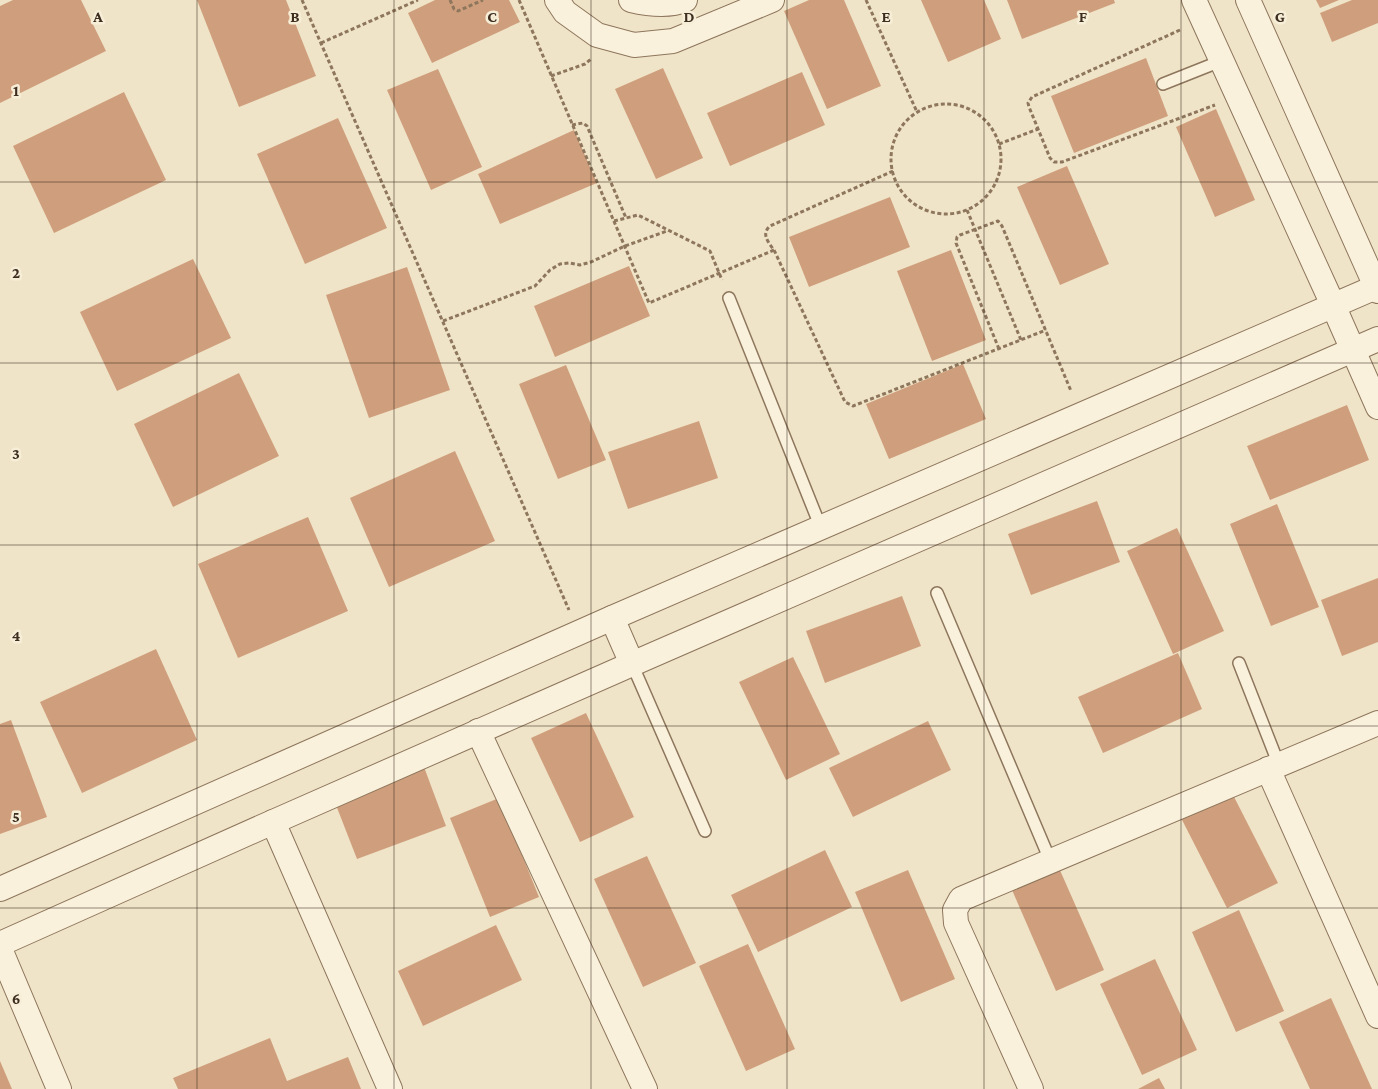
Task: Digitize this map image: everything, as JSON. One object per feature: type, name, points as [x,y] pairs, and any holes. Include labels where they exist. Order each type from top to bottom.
[{"type":"street","points":[[557,0],[565,12],[597,35],[634,45],[673,42],[772,0]]},
{"type":"street","points":[[631,0],[648,4],[678,3],[685,0]]},
{"type":"street","points":[[0,889],[612,618],[1333,305],[1377,289],[1248,0]]},
{"type":"street","points":[[1198,10],[1378,407]]},
{"type":"street","points":[[0,944],[478,731],[1378,340]]},
{"type":"street","points":[[612,618],[632,664]]},
{"type":"street","points":[[1031,1089],[956,923],[955,910],[962,899],[973,892],[1378,723]]},
{"type":"street","points":[[478,731],[646,1089]]},
{"type":"street","points":[[1274,767],[1378,1016]]},
{"type":"street","points":[[272,822],[390,1089]]},
{"type":"street","points":[[0,950],[59,1089]]},
{"type":"lane","points":[[1163,84],[1221,61]]},
{"type":"lane","points":[[729,298],[820,528]]},
{"type":"lane","points":[[937,593],[1050,860]]},
{"type":"lane","points":[[632,664],[705,831]]},
{"type":"lane","points":[[1238,664],[1274,767]]},
{"type":"path","points":[[302,0],[579,633]]},
{"type":"path","points":[[320,43],[418,0]]},
{"type":"path","points":[[450,0],[454,9],[458,10],[483,0]]},
{"type":"path","points":[[519,0],[649,303],[774,250]]},
{"type":"path","points":[[866,0],[917,112]]},
{"type":"path","points":[[1198,10],[1032,96],[1028,103],[1029,107],[1050,158],[1058,163],[1237,97]]},
{"type":"path","points":[[551,76],[589,61],[595,52],[597,35]]},
{"type":"path","points":[[944,104],[965,108],[984,120],[993,131],[998,144],[1001,157],[1000,170],[995,183],[979,204],[967,210],[954,214],[940,214],[927,211],[905,196],[897,184],[891,158],[893,144],[898,132],[917,112],[944,104]]},
{"type":"path","points":[[572,125],[583,123],[587,126],[626,218]]},
{"type":"path","points":[[998,144],[1038,129]]},
{"type":"path","points":[[893,171],[767,229],[766,239],[774,250],[845,402],[853,406],[1046,330]]},
{"type":"path","points":[[967,210],[1021,340]]},
{"type":"path","points":[[614,221],[638,215],[710,251],[719,274]]},
{"type":"path","points":[[999,349],[956,243],[957,237],[960,235],[995,222],[1002,226],[1081,415]]},
{"type":"path","points":[[443,320],[535,286],[550,270],[560,264],[580,265],[591,262],[624,246],[667,230]]},
{"type":"building","points":[[13,0],[81,0],[106,51],[0,103],[0,6]]},
{"type":"building","points":[[197,0],[286,0],[316,76],[239,107]]},
{"type":"building","points":[[435,0],[509,0],[520,22],[432,63],[408,13]]},
{"type":"building","points":[[809,0],[844,0],[881,86],[827,109],[784,11]]},
{"type":"building","points":[[921,0],[984,0],[1001,39],[948,62]]},
{"type":"building","points":[[1007,0],[1114,0],[1115,3],[1022,39]]},
{"type":"building","points":[[1316,0],[1339,0],[1320,8]]},
{"type":"building","points":[[1352,0],[1378,0],[1378,23],[1332,42],[1320,13]]},
{"type":"building","points":[[1146,58],[1168,116],[1074,153],[1051,96]]},
{"type":"building","points":[[663,68],[703,158],[656,179],[615,89]]},
{"type":"building","points":[[438,69],[482,167],[431,190],[387,90]]},
{"type":"building","points":[[802,72],[825,125],[730,166],[707,113]]},
{"type":"building","points":[[124,92],[166,180],[54,233],[13,146]]},
{"type":"building","points":[[1216,109],[1255,200],[1215,217],[1176,127]]},
{"type":"building","points":[[338,118],[387,228],[305,264],[257,154]]},
{"type":"building","points":[[574,130],[597,183],[500,224],[478,174]]},
{"type":"building","points":[[1067,166],[1109,264],[1060,285],[1017,187]]},
{"type":"building","points":[[890,197],[910,247],[809,287],[789,237]]},
{"type":"building","points":[[951,250],[986,340],[932,361],[897,271]]},
{"type":"building","points":[[193,259],[231,338],[117,391],[80,312]]},
{"type":"building","points":[[629,266],[650,316],[555,357],[534,306]]},
{"type":"building","points":[[407,267],[450,390],[369,418],[326,295]]},
{"type":"building","points":[[963,364],[986,419],[889,459],[866,404]]},
{"type":"building","points":[[566,365],[606,460],[558,479],[519,384]]},
{"type":"building","points":[[239,373],[279,456],[173,507],[134,424]]},
{"type":"building","points":[[1347,405],[1369,460],[1270,500],[1247,446]]},
{"type":"building","points":[[699,421],[718,478],[628,509],[608,452]]},
{"type":"building","points":[[455,451],[495,541],[389,587],[350,498]]},
{"type":"building","points":[[1097,501],[1120,562],[1031,595],[1008,534]]},
{"type":"building","points":[[1277,504],[1319,607],[1271,626],[1230,524]]},
{"type":"building","points":[[308,517],[348,611],[238,658],[198,564]]},
{"type":"building","points":[[1177,528],[1224,631],[1173,654],[1127,551]]},
{"type":"building","points":[[1378,578],[1378,642],[1342,656],[1321,600]]},
{"type":"building","points":[[902,596],[921,646],[825,683],[806,631]]},
{"type":"building","points":[[156,649],[197,740],[82,793],[40,702]]},
{"type":"building","points":[[1178,653],[1202,709],[1103,753],[1078,697]]},
{"type":"building","points":[[793,657],[840,754],[786,780],[739,682]]},
{"type":"building","points":[[586,713],[634,817],[580,842],[531,738]]},
{"type":"building","points":[[11,720],[47,817],[0,834],[0,724]]},
{"type":"building","points":[[928,721],[951,770],[853,817],[829,768]]},
{"type":"building","points":[[424,767],[446,826],[357,859],[334,800]]},
{"type":"building","points":[[1229,787],[1278,883],[1227,908],[1178,812]]},
{"type":"building","points":[[499,798],[539,897],[490,917],[450,818]]},
{"type":"building","points":[[825,850],[852,907],[758,952],[731,895]]},
{"type":"building","points":[[647,856],[696,963],[643,987],[594,879]]},
{"type":"building","points":[[1059,868],[1104,970],[1056,991],[1012,890]]},
{"type":"building","points":[[908,870],[955,979],[901,1002],[855,892]]},
{"type":"building","points":[[1239,910],[1284,1011],[1236,1032],[1192,932]]},
{"type":"building","points":[[496,925],[522,980],[423,1026],[398,971]]},
{"type":"building","points":[[748,944],[795,1049],[746,1071],[699,966]]},
{"type":"building","points":[[1155,959],[1197,1050],[1142,1075],[1100,984]]},
{"type":"building","points":[[1331,998],[1372,1089],[1310,1089],[1279,1022]]},
{"type":"building","points":[[270,1038],[287,1081],[348,1057],[361,1089],[178,1089],[173,1078]]},
{"type":"building","points":[[0,1061],[12,1089],[0,1089]]},
{"type":"building","points":[[1159,1078],[1165,1089],[1138,1089]]}]
